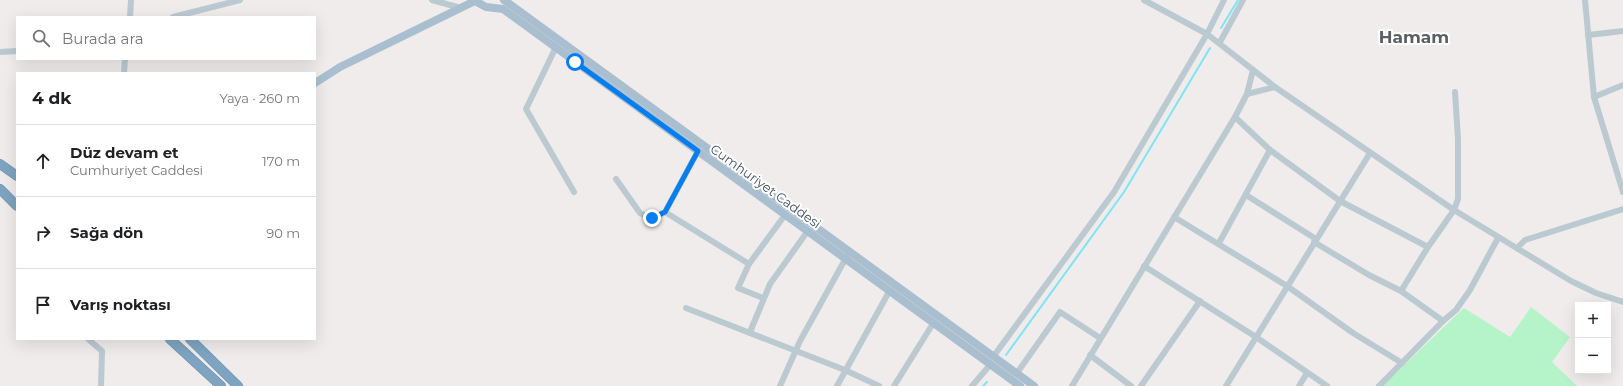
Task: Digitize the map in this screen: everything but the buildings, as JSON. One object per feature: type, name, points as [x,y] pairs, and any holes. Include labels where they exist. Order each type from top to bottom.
[{"type":"highway","points":[[0,164],[16,175]]},
{"type":"highway","points":[[0,189],[16,205]]},
{"type":"highway","points":[[171,340],[221,386]]},
{"type":"highway","points":[[191,340],[238,386]]},
{"type":"main road","points":[[316,77],[340,67],[476,0]]},
{"type":"main road","name":"Cumhuriyet Caddesi","points":[[476,0],[486,7],[503,9],[845,259],[992,361],[1017,373],[1034,386]]},
{"type":"main road","name":"Cumhuriyet Caddesi","points":[[504,0],[850,252],[992,361],[1020,386]]},
{"type":"main road","points":[[316,82],[340,67]]},
{"type":"street","points":[[130,16],[131,0]]},
{"type":"street","points":[[177,16],[240,0]]},
{"type":"street","points":[[432,0],[461,8]]},
{"type":"street","points":[[1144,0],[1220,42],[1275,87],[1454,210],[1498,238],[1583,287],[1623,302]]},
{"type":"street","points":[[972,386],[992,361],[1114,192],[1207,34],[1224,0]]},
{"type":"street","points":[[1220,42],[1242,0]]},
{"type":"street","points":[[1585,0],[1594,98],[1623,192]]},
{"type":"street","points":[[1588,35],[1623,31]]},
{"type":"street","points":[[556,48],[526,109],[574,192]]},
{"type":"street","points":[[0,52],[16,51]]},
{"type":"street","points":[[124,72],[125,60]]},
{"type":"street","points":[[1072,386],[1235,117],[1247,94],[1253,70]]},
{"type":"street","points":[[1594,98],[1623,85]]},
{"type":"street","points":[[1247,94],[1275,87]]},
{"type":"street","points":[[1401,291],[1428,247],[1454,210],[1459,193],[1455,92]]},
{"type":"street","points":[[1235,117],[1270,150],[1340,201],[1428,247]]},
{"type":"street","points":[[1219,243],[1270,150]]},
{"type":"street","points":[[616,179],[640,214],[652,218],[665,212],[698,151]]},
{"type":"street","points":[[1226,386],[1370,153]]},
{"type":"street","points":[[1246,195],[1369,275],[1401,291],[1443,320]]},
{"type":"street","points":[[1517,248],[1525,240],[1623,209]]},
{"type":"street","points":[[665,212],[749,264]]},
{"type":"street","points":[[763,298],[738,288],[749,264],[785,215]]},
{"type":"street","points":[[1174,217],[1219,243],[1287,286],[1353,333],[1402,363]]},
{"type":"street","points":[[750,332],[770,284],[807,232]]},
{"type":"street","points":[[1379,386],[1443,320],[1456,310],[1464,300],[1498,238]]},
{"type":"street","points":[[780,386],[796,351],[850,252]]},
{"type":"street","points":[[1144,266],[1256,337],[1327,386]]},
{"type":"street","points":[[837,386],[890,290]]},
{"type":"street","points":[[1141,386],[1200,301]]},
{"type":"street","points":[[686,308],[845,370],[879,386]]},
{"type":"street","points":[[1017,373],[1060,312],[1100,338]]},
{"type":"street","points":[[894,386],[934,322]]},
{"type":"street","points":[[89,340],[102,351],[101,386]]},
{"type":"street","points":[[1090,355],[1131,386]]},
{"type":"street","points":[[1299,386],[1307,373]]},
{"type":"green space","points":[[1531,307],[1570,337],[1552,362],[1577,386],[1382,386],[1464,308],[1510,337]]},
{"type":"waterway","points":[[1221,28],[1238,0]]},
{"type":"waterway","points":[[1006,355],[1124,192],[1210,48]]},
{"type":"waterway","points":[[983,386],[987,382]]},
{"type":"district","name":"Hamam","points":[[1414,37]]},
{"type":"route","points":[[575,62],[698,151],[665,212],[652,218]]}]
